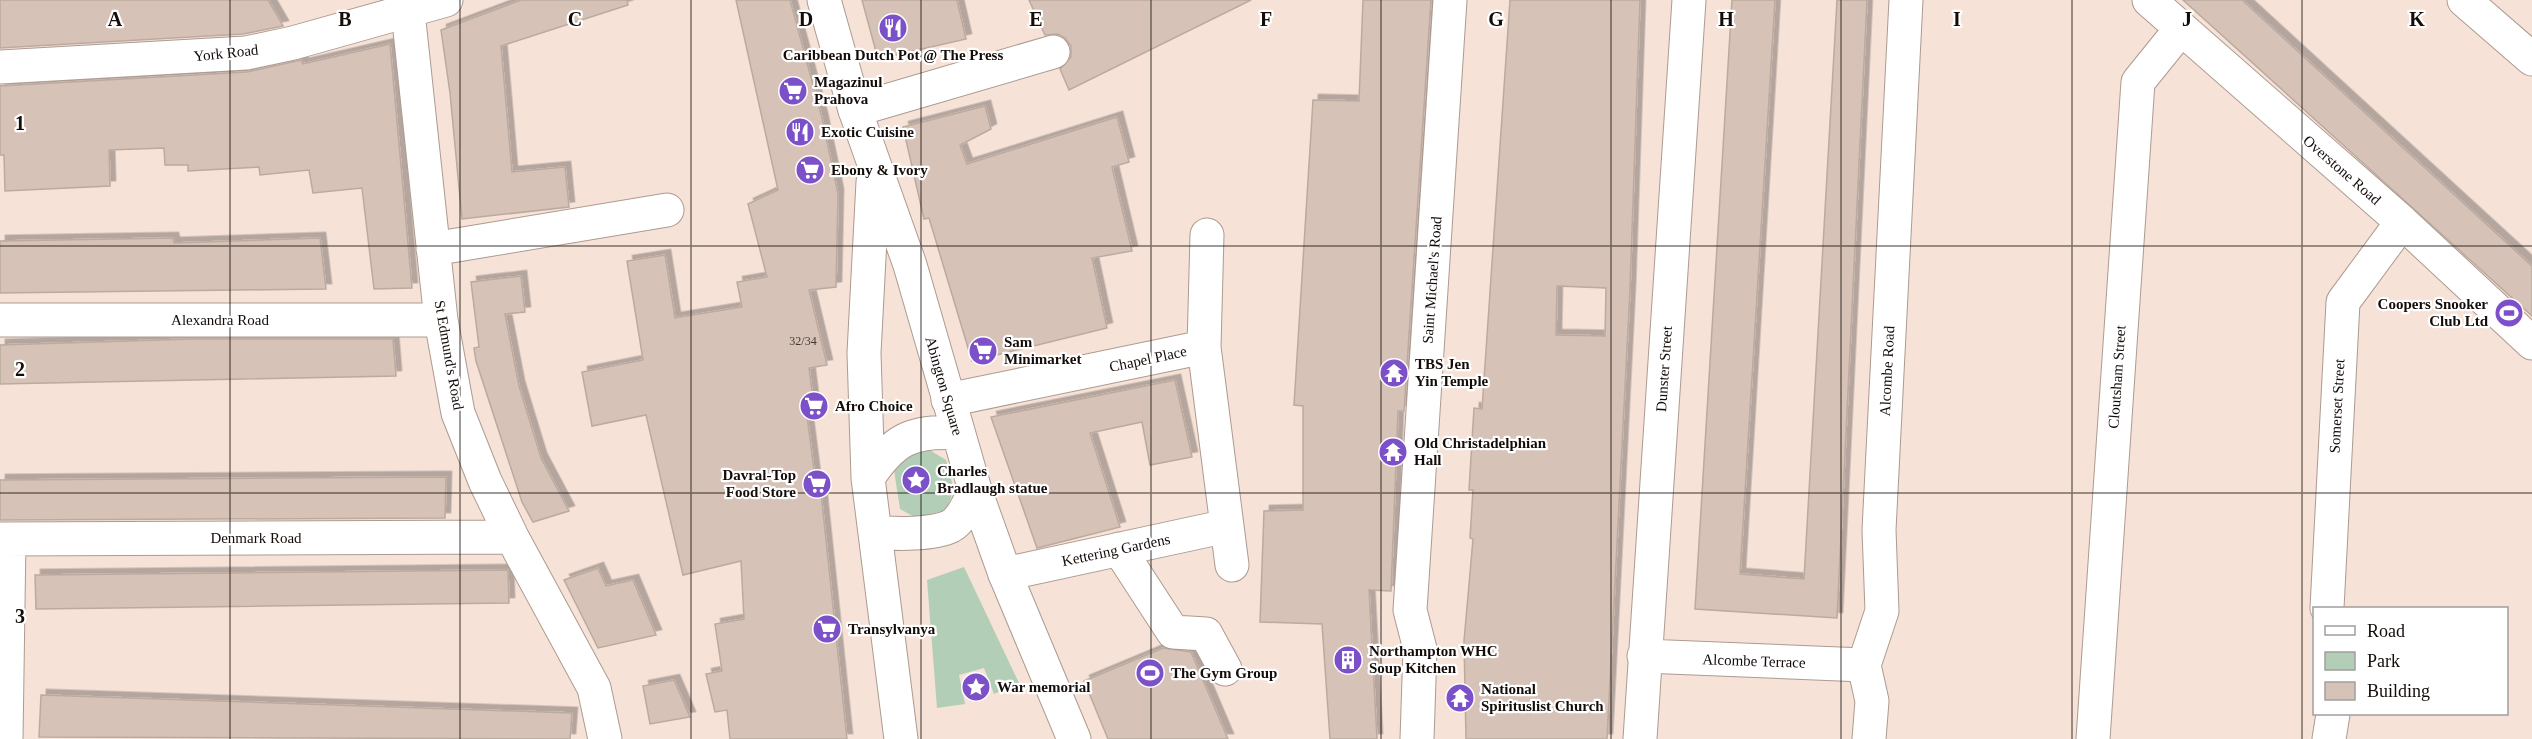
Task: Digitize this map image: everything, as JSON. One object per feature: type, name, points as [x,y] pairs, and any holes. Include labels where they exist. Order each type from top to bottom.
[{"type":"street","name":"York Road","points":[[0,68],[246,53],[293,44],[446,0]]},
{"type":"street","name":"Abington Square","points":[[824,0],[855,110],[910,265],[975,490],[1005,574],[1074,739]]},
{"type":"street","name":"Saint Michael's Road","points":[[1418,739],[1420,649],[1410,610],[1450,0]]},
{"type":"street","name":"Dunster Street","points":[[1640,739],[1689,0]]},
{"type":"street","name":"Alcombe Road","points":[[1864,665],[1882,612],[1879,530],[1906,0]]},
{"type":"street","name":"Overstone Road","points":[[2149,0],[2180,30],[2402,222],[2532,343]]},
{"type":"street","points":[[2464,0],[2532,59]]},
{"type":"street","name":"St Edmund's Road","points":[[408,12],[441,320],[458,412],[485,481],[512,537],[594,688],[605,739]]},
{"type":"street","name":"Cloutsham Street","points":[[2093,739],[2138,82],[2180,30]]},
{"type":"street","points":[[855,110],[1053,51]]},
{"type":"street","name":"Abington Square","points":[[874,166],[864,352],[868,478],[901,739]]},
{"type":"street","points":[[433,249],[667,210]]},
{"type":"street","name":"Somerset Street","points":[[2327,607],[2343,302],[2402,222]]},
{"type":"street","points":[[1204,347],[1207,235]]},
{"type":"street","name":"Alexandra Road","points":[[0,320],[441,320]]},
{"type":"street","name":"Chapel Place","points":[[948,400],[1204,347],[1232,565]]},
{"type":"street","points":[[868,478],[896,442],[935,431],[958,433]]},
{"type":"street","points":[[875,532],[904,535],[951,525],[965,511],[975,490]]},
{"type":"street","name":"Kettering Gardens","points":[[1005,574],[1227,526]]},
{"type":"street","name":"Denmark Road","points":[[5,539],[512,537]]},
{"type":"street","points":[[5,539],[6,739]]},
{"type":"street","points":[[1119,549],[1173,632],[1206,634],[1225,669]]},
{"type":"street","name":"Alcombe Terrace","points":[[1644,656],[1864,665]]},
{"type":"street","points":[[1864,665],[1872,701],[1869,739]]},
{"type":"street","points":[[2328,739],[2333,715]]},
{"type":"green space","points":[[928,449],[946,460],[954,490],[946,510],[916,518],[900,509],[894,470],[905,454]]},
{"type":"green space","points":[[964,567],[1019,683],[994,694],[984,668],[959,675],[965,704],[937,708],[927,580]]},
{"type":"building","points":[[0,0],[268,0],[283,26],[243,34],[0,48]]},
{"type":"building","points":[[521,0],[627,0],[628,5],[501,46],[512,172],[565,167],[569,207],[462,219],[450,93],[441,30]]},
{"type":"building","points":[[736,0],[790,0],[822,118],[838,194],[836,287],[809,290],[827,365],[809,368],[815,415],[807,416],[817,494],[821,493],[847,739],[730,739],[727,710],[715,712],[706,674],[722,671],[715,624],[744,619],[741,561],[683,575],[646,415],[592,426],[582,372],[643,360],[627,261],[665,255],[675,318],[742,307],[737,282],[767,277],[748,204],[778,190]]},
{"type":"building","points":[[862,0],[957,0],[966,39],[878,59]]},
{"type":"building","points":[[1029,0],[1251,0],[1069,90],[1060,69],[1071,57],[1071,46],[1065,38],[1058,34],[1045,35]]},
{"type":"building","points":[[1363,0],[1431,0],[1404,411],[1398,411],[1391,591],[1369,590],[1377,739],[1330,739],[1322,624],[1260,622],[1264,511],[1303,510],[1303,406],[1294,405],[1313,100],[1359,101]]},
{"type":"building","points":[[1510,0],[1640,0],[1630,289],[1607,739],[1466,739],[1464,641],[1473,539],[1470,538],[1473,490],[1469,490],[1474,408],[1482,409]],"holes":[[[1557,286],[1606,288],[1605,336],[1556,335]]]},
{"type":"building","points":[[1732,0],[1775,0],[1740,574],[1804,579],[1837,0],[1867,0],[1837,618],[1695,609]]},
{"type":"building","points":[[2183,0],[2242,0],[2532,266],[2532,316]]},
{"type":"building","points":[[390,44],[412,288],[374,289],[362,188],[313,193],[309,170],[260,175],[259,167],[188,171],[188,165],[165,165],[164,148],[109,150],[110,186],[5,191],[4,155],[0,155],[0,86],[247,72],[301,60],[303,64]]},
{"type":"building","points":[[985,106],[991,129],[960,145],[967,164],[1117,117],[1129,162],[1112,167],[1132,251],[1092,258],[1107,328],[972,361],[929,218],[924,219],[903,127]]},
{"type":"building","points":[[173,238],[174,243],[320,238],[326,289],[0,293],[0,241]]},
{"type":"building","points":[[521,276],[525,312],[505,314],[519,386],[541,458],[569,511],[533,522],[522,502],[476,361],[474,348],[479,347],[471,282]]},
{"type":"building","points":[[192,339],[393,339],[396,376],[0,384],[0,345]]},
{"type":"building","points":[[1175,380],[1192,457],[1150,465],[1142,422],[1090,433],[1120,527],[1037,548],[991,417]]},
{"type":"building","points":[[446,477],[445,518],[0,520],[0,480]]},
{"type":"building","points":[[598,568],[606,586],[633,580],[656,635],[598,648],[564,580]]},
{"type":"building","points":[[508,570],[509,603],[36,609],[35,575]]},
{"type":"building","points":[[1163,648],[1191,652],[1228,739],[1108,739],[1084,681]]},
{"type":"building","points":[[674,680],[690,717],[650,724],[643,686]]},
{"type":"building","points":[[41,695],[572,713],[570,739],[39,737]]},
{"type":"place","name":"Caribbean Dutch Pot @ The Press","points":[[893,28]]},
{"type":"place","name":"Magazinul Prahova","points":[[793,91]]},
{"type":"place","name":"Exotic Cuisine","points":[[800,132]]},
{"type":"place","name":"Ebony & Ivory","points":[[810,170]]},
{"type":"place","name":"Coopers Snooker Club Ltd","points":[[2509,313]]},
{"type":"place","name":"Sam Minimarket","points":[[983,351]]},
{"type":"place","name":"TBS Jen Yin Temple","points":[[1394,373]]},
{"type":"place","name":"Afro Choice","points":[[814,406]]},
{"type":"place","name":"Old Christadelphian Hall","points":[[1393,452]]},
{"type":"place","name":"Charles Bradlaugh statue","points":[[916,480]]},
{"type":"place","name":"Davral-Top Food Store","points":[[817,484]]},
{"type":"place","name":"Transylvanya","points":[[827,629]]},
{"type":"place","name":"Northampton WHC Soup Kitchen","points":[[1348,660]]},
{"type":"place","name":"The Gym Group","points":[[1150,673]]},
{"type":"place","name":"War memorial","points":[[976,687]]},
{"type":"place","name":"National Spirituslist Church","points":[[1460,698]]}]
